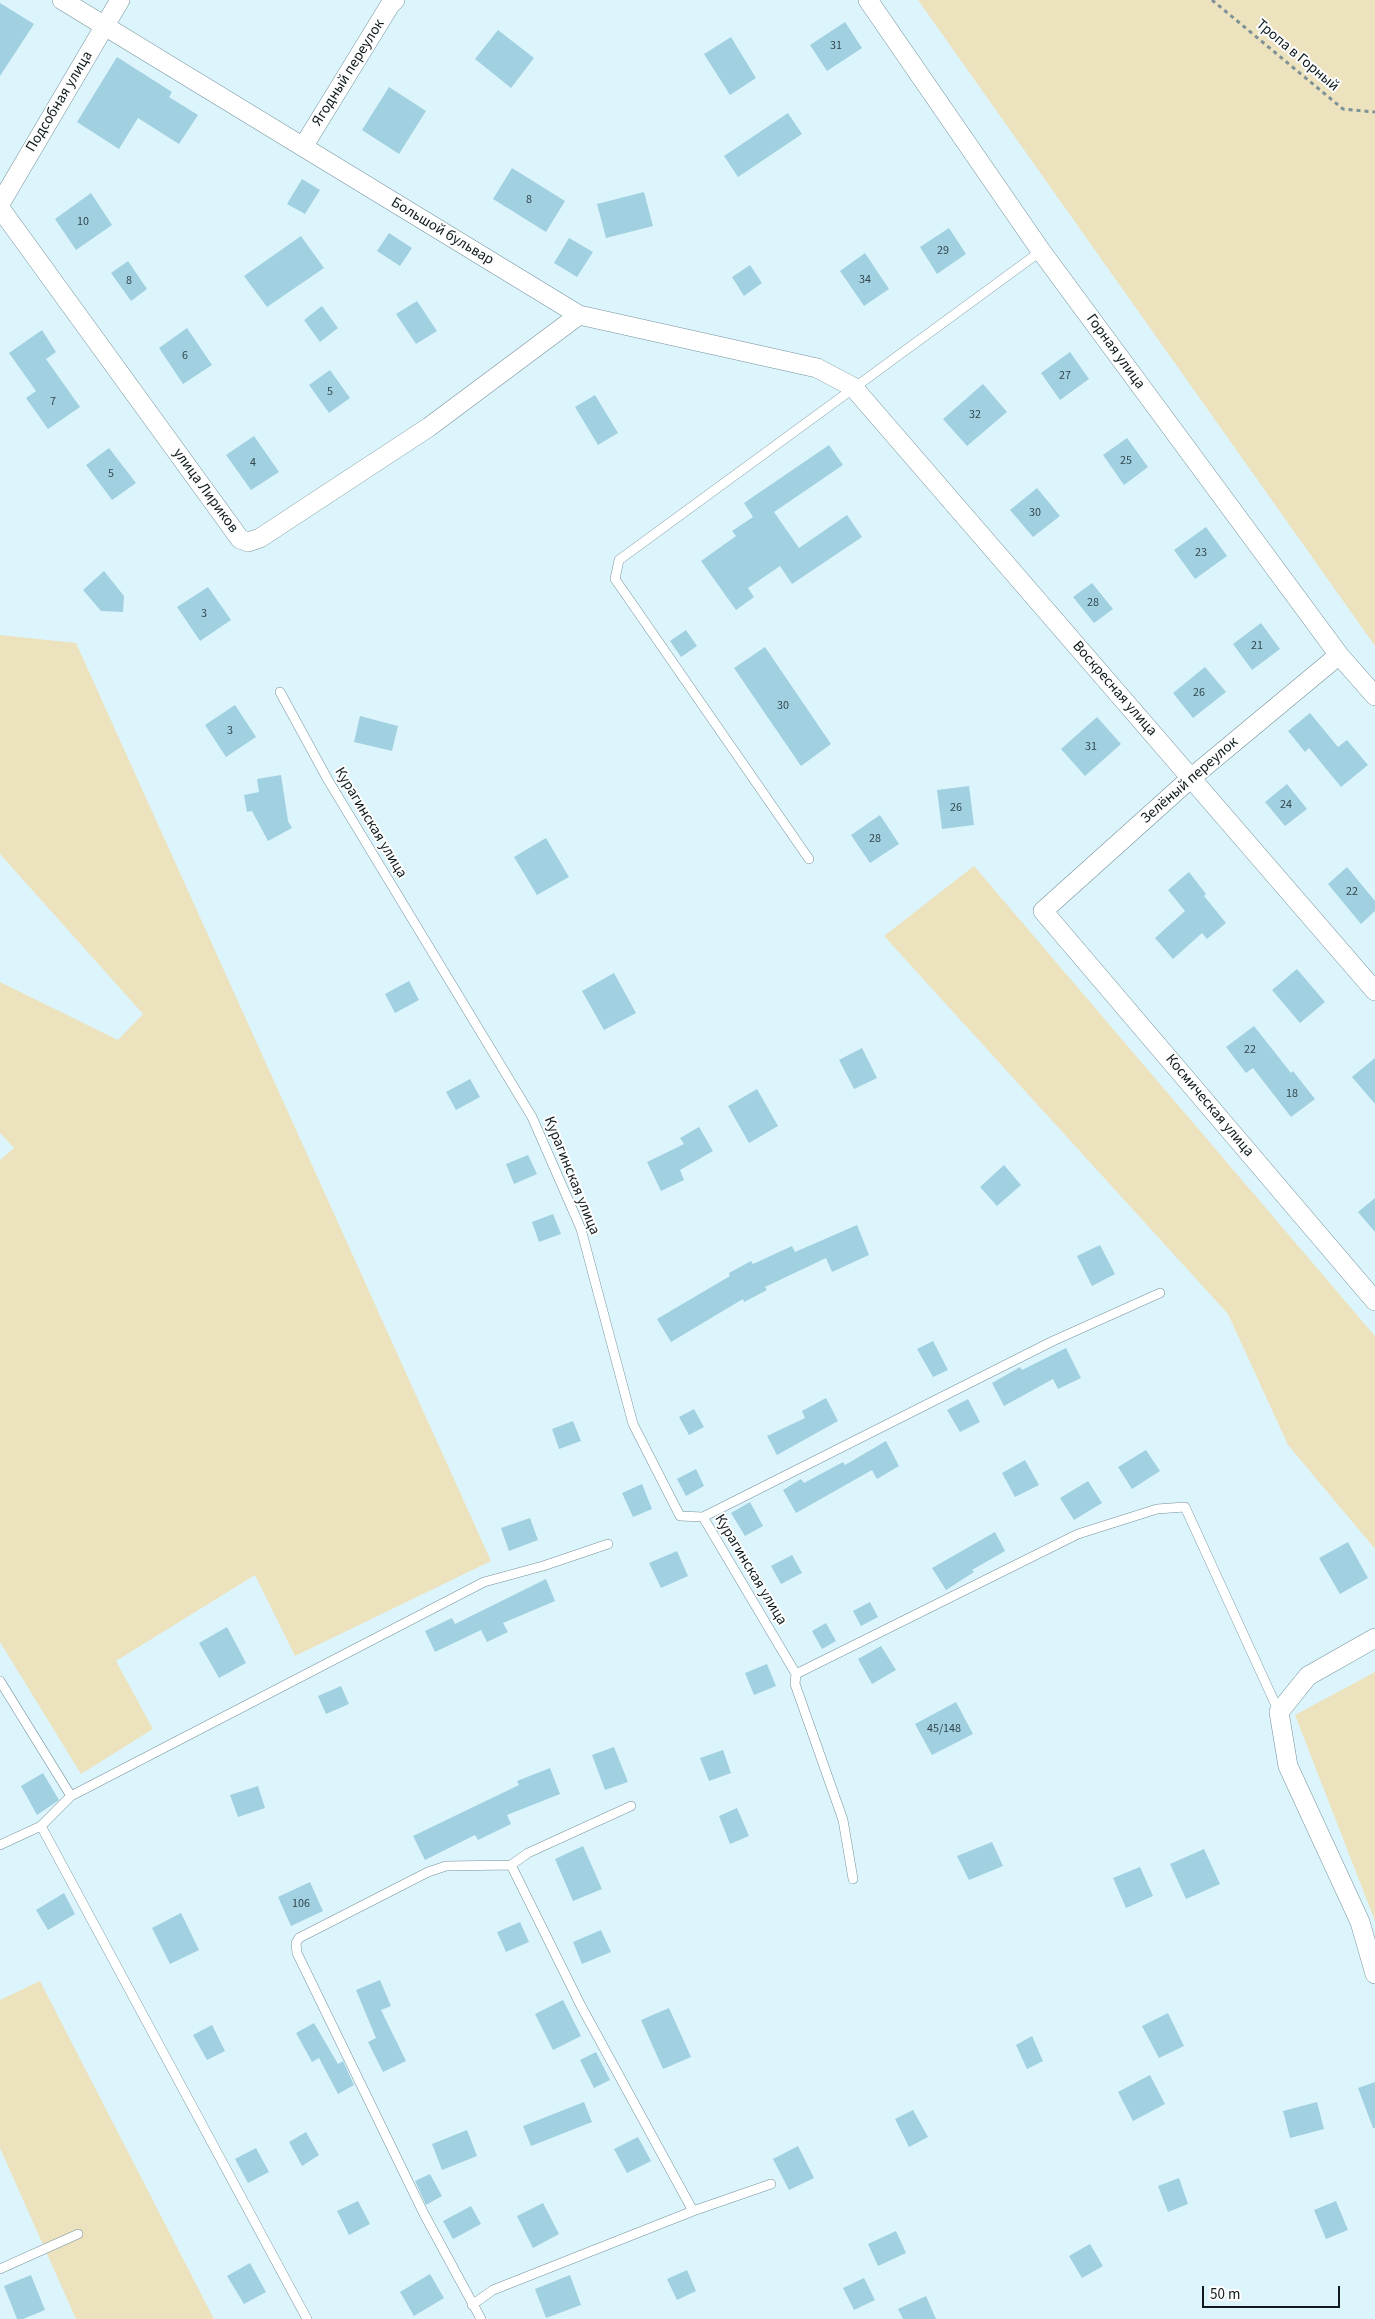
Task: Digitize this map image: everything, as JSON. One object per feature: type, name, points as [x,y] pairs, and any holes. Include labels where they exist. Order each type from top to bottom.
[{"type":"street","name":"Большой бульвар","points":[[62,0],[579,315],[817,368],[853,387]]},
{"type":"street","name":"Подсобная улица","points":[[0,204],[120,0]]},
{"type":"street","name":"Ягодный переулок","points":[[303,146],[395,0]]},
{"type":"street","name":"Горная улица","points":[[868,0],[1041,251],[1339,655],[1375,696]]},
{"type":"street","name":"улица Лириков","points":[[0,208],[240,539],[248,542],[260,538],[428,427],[579,315]]},
{"type":"street","name":"Воскресная улица","points":[[853,387],[1375,991]]},
{"type":"street","name":"Зелёный переулок","points":[[1043,911],[1191,778],[1339,655]]},
{"type":"street","name":"Космическая улица","points":[[1043,911],[1375,1301]]},
{"type":"street","points":[[1375,1638],[1308,1676],[1279,1712],[1288,1766],[1360,1922],[1375,1974]]},
{"type":"lane","points":[[809,859],[615,579],[619,560],[1041,251]]},
{"type":"lane","name":"Курагинская улица","points":[[280,692],[333,788],[532,1117],[580,1229],[633,1424],[680,1516],[704,1517],[796,1674]]},
{"type":"lane","points":[[704,1517],[1053,1341],[1160,1293]]},
{"type":"lane","points":[[853,1880],[843,1820],[795,1684],[796,1674],[1078,1534],[1156,1509],[1185,1508],[1279,1712]]},
{"type":"lane","points":[[0,1845],[41,1826],[71,1796],[484,1582],[543,1566],[608,1544]]},
{"type":"lane","points":[[0,1681],[71,1796]]},
{"type":"lane","points":[[481,2319],[416,2197],[298,1953],[296,1943],[300,1938],[428,1872],[446,1866],[511,1865],[528,1853],[631,1806]]},
{"type":"lane","points":[[41,1826],[306,2319]]},
{"type":"lane","points":[[511,1865],[581,2006],[693,2211]]},
{"type":"lane","points":[[472,2305],[493,2290],[693,2211],[771,2184]]},
{"type":"lane","points":[[0,2269],[78,2234]]},
{"type":"path","name":"Тропа в Горный","points":[[1212,0],[1343,110],[1375,112]]},
{"type":"shaded area","points":[[918,0],[1375,0],[1375,646]]},
{"type":"shaded area","points":[[0,635],[76,643],[491,1561],[295,1656],[255,1575],[116,1661],[153,1729],[81,1774],[0,1642],[0,1160],[14,1148],[0,1133],[0,982],[118,1040],[143,1014],[0,854]]},
{"type":"shaded area","points":[[974,866],[1375,1336],[1375,1549],[1288,1445],[1228,1314],[884,936]]},
{"type":"shaded area","points":[[1375,1672],[1375,1921],[1295,1715]]},
{"type":"shaded area","points":[[40,1981],[214,2319],[76,2319],[0,2148],[0,2000]]},
{"type":"building","points":[[0,3],[34,24],[0,76]]},
{"type":"building","points":[[845,22],[862,48],[827,71],[810,45]]},
{"type":"building","points":[[498,30],[534,58],[511,88],[475,59]]},
{"type":"building","points":[[731,37],[756,78],[730,95],[704,54]]},
{"type":"building","points":[[117,57],[172,92],[169,97],[198,115],[179,144],[138,118],[119,149],[77,122]]},
{"type":"building","points":[[389,87],[426,111],[399,154],[362,130]]},
{"type":"building","points":[[788,113],[802,134],[738,177],[724,156]]},
{"type":"building","points":[[512,168],[565,201],[546,232],[493,199]]},
{"type":"building","points":[[302,179],[320,190],[305,214],[287,204]]},
{"type":"building","points":[[644,192],[653,226],[606,238],[597,204]]},
{"type":"building","points":[[91,193],[112,225],[76,250],[55,219]]},
{"type":"building","points":[[949,228],[966,254],[937,274],[920,247]]},
{"type":"building","points":[[389,233],[412,248],[400,266],[377,251]]},
{"type":"building","points":[[301,236],[324,268],[267,307],[244,276]]},
{"type":"building","points":[[569,238],[593,252],[577,277],[554,263]]},
{"type":"building","points":[[865,253],[889,289],[864,306],[840,271]]},
{"type":"building","points":[[128,261],[147,289],[131,301],[111,273]]},
{"type":"building","points":[[750,265],[762,283],[744,296],[732,277]]},
{"type":"building","points":[[417,301],[437,331],[416,344],[396,314]]},
{"type":"building","points":[[322,306],[338,328],[320,342],[304,320]]},
{"type":"building","points":[[187,328],[212,365],[183,384],[159,348]]},
{"type":"building","points":[[42,330],[56,352],[46,359],[80,407],[48,429],[26,398],[36,391],[9,353]]},
{"type":"building","points":[[1070,352],[1089,379],[1060,400],[1041,373]]},
{"type":"building","points":[[330,370],[350,398],[329,413],[309,385]]},
{"type":"building","points":[[983,384],[1007,412],[967,446],[943,419]]},
{"type":"building","points":[[595,395],[618,433],[598,445],[575,407]]},
{"type":"building","points":[[254,436],[279,472],[251,490],[226,455]]},
{"type":"building","points":[[1127,438],[1148,467],[1124,485],[1103,455]]},
{"type":"building","points":[[829,445],[843,465],[774,512],[799,548],[847,515],[862,537],[792,584],[780,566],[748,588],[754,597],[736,610],[701,561],[736,536],[732,531],[753,517],[744,503]]},
{"type":"building","points":[[109,448],[136,483],[112,500],[86,465]]},
{"type":"building","points":[[1037,488],[1060,516],[1033,537],[1010,510]]},
{"type":"building","points":[[1206,527],[1227,556],[1195,579],[1174,550]]},
{"type":"building","points":[[104,571],[124,596],[123,612],[101,611],[83,590]]},
{"type":"building","points":[[1092,583],[1113,609],[1094,623],[1073,597]]},
{"type":"building","points":[[208,587],[231,620],[200,641],[177,607]]},
{"type":"building","points":[[1261,623],[1280,649],[1252,670],[1233,644]]},
{"type":"building","points":[[686,630],[697,646],[681,657],[670,641]]},
{"type":"building","points":[[765,647],[831,744],[801,766],[734,668]]},
{"type":"building","points":[[1205,667],[1226,692],[1193,718],[1173,693]]},
{"type":"building","points":[[235,705],[256,737],[226,757],[205,725]]},
{"type":"building","points":[[1310,713],[1338,747],[1347,740],[1368,765],[1341,787],[1309,748],[1305,752],[1288,731]]},
{"type":"building","points":[[360,716],[398,726],[392,751],[354,742]]},
{"type":"building","points":[[1097,717],[1121,744],[1085,776],[1061,749]]},
{"type":"building","points":[[281,775],[288,821],[292,828],[268,841],[252,811],[247,812],[244,795],[259,792],[257,779]]},
{"type":"building","points":[[1287,784],[1307,809],[1285,826],[1265,802]]},
{"type":"building","points":[[969,786],[974,825],[942,829],[937,790]]},
{"type":"building","points":[[880,815],[899,844],[870,863],[851,835]]},
{"type":"building","points":[[546,838],[569,877],[537,895],[514,857]]},
{"type":"building","points":[[1347,867],[1375,901],[1375,911],[1361,924],[1328,884]]},
{"type":"building","points":[[1189,872],[1206,894],[1204,896],[1226,923],[1207,939],[1202,933],[1173,959],[1155,938],[1185,911],[1168,890]]},
{"type":"building","points":[[1297,969],[1325,1002],[1300,1023],[1272,990]]},
{"type":"building","points":[[614,973],[636,1013],[604,1030],[582,991]]},
{"type":"building","points":[[409,981],[419,1000],[395,1013],[385,994]]},
{"type":"building","points":[[1254,1026],[1291,1073],[1293,1071],[1315,1099],[1291,1117],[1253,1068],[1246,1073],[1226,1047]]},
{"type":"building","points":[[862,1048],[877,1078],[854,1089],[839,1060]]},
{"type":"building","points":[[1375,1058],[1375,1104],[1352,1077]]},
{"type":"building","points":[[470,1079],[480,1097],[456,1110],[446,1092]]},
{"type":"building","points":[[757,1089],[778,1126],[749,1143],[728,1106]]},
{"type":"building","points":[[699,1127],[713,1151],[680,1170],[684,1180],[661,1191],[647,1162],[684,1144],[680,1138]]},
{"type":"building","points":[[528,1155],[537,1174],[514,1184],[506,1164]]},
{"type":"building","points":[[1004,1165],[1021,1185],[997,1206],[980,1187]]},
{"type":"building","points":[[1375,1198],[1375,1232],[1358,1212]]},
{"type":"building","points":[[553,1214],[561,1234],[539,1242],[532,1222]]},
{"type":"building","points":[[857,1225],[869,1255],[832,1272],[826,1258],[765,1287],[767,1290],[744,1302],[743,1299],[671,1342],[657,1319],[730,1276],[729,1273],[751,1261],[753,1264],[792,1246],[795,1252]]},
{"type":"building","points":[[1100,1245],[1115,1274],[1092,1286],[1077,1256]]},
{"type":"building","points":[[933,1341],[948,1370],[933,1377],[917,1349]]},
{"type":"building","points":[[1066,1348],[1081,1378],[1058,1389],[1053,1379],[1004,1406],[992,1383],[1020,1367],[1022,1370]]},
{"type":"building","points":[[826,1398],[838,1421],[777,1455],[767,1436],[805,1418],[802,1411]]},
{"type":"building","points":[[968,1399],[980,1422],[960,1432],[947,1410]]},
{"type":"building","points":[[694,1409],[704,1427],[689,1435],[679,1417]]},
{"type":"building","points":[[573,1421],[581,1441],[559,1449],[552,1429]]},
{"type":"building","points":[[886,1441],[899,1466],[877,1479],[872,1470],[796,1513],[783,1490],[801,1479],[804,1483],[843,1462],[845,1465]]},
{"type":"building","points":[[1146,1450],[1160,1471],[1132,1489],[1118,1467]]},
{"type":"building","points":[[1025,1460],[1039,1485],[1015,1497],[1002,1473]]},
{"type":"building","points":[[696,1469],[704,1486],[686,1496],[677,1479]]},
{"type":"building","points":[[1088,1481],[1102,1503],[1074,1520],[1060,1498]]},
{"type":"building","points":[[642,1484],[652,1509],[633,1517],[622,1493]]},
{"type":"building","points":[[750,1502],[763,1526],[745,1536],[731,1513]]},
{"type":"building","points":[[530,1518],[538,1540],[509,1551],[501,1528]]},
{"type":"building","points":[[995,1532],[1005,1551],[972,1570],[974,1572],[946,1590],[932,1568]]},
{"type":"building","points":[[1348,1542],[1368,1578],[1340,1594],[1319,1558]]},
{"type":"building","points":[[677,1551],[688,1576],[661,1588],[649,1563]]},
{"type":"building","points":[[792,1555],[802,1573],[781,1584],[771,1566]]},
{"type":"building","points":[[546,1579],[555,1601],[503,1623],[508,1632],[487,1642],[481,1630],[435,1652],[425,1631],[452,1618],[455,1624]]},
{"type":"building","points":[[870,1602],[878,1617],[861,1626],[853,1611]]},
{"type":"building","points":[[826,1623],[836,1641],[822,1649],[812,1631]]},
{"type":"building","points":[[227,1627],[246,1663],[219,1678],[199,1643]]},
{"type":"building","points":[[881,1646],[896,1670],[872,1684],[858,1659]]},
{"type":"building","points":[[767,1664],[776,1686],[754,1695],[745,1673]]},
{"type":"building","points":[[341,1686],[349,1704],[326,1714],[318,1696]]},
{"type":"building","points":[[956,1702],[973,1734],[932,1755],[915,1724]]},
{"type":"building","points":[[614,1747],[628,1782],[605,1790],[592,1755]]},
{"type":"building","points":[[723,1750],[731,1773],[709,1781],[700,1758]]},
{"type":"building","points":[[550,1768],[560,1794],[507,1815],[511,1824],[478,1840],[475,1835],[425,1860],[413,1836],[519,1785],[517,1781]]},
{"type":"building","points":[[43,1773],[59,1800],[37,1815],[21,1786]]},
{"type":"building","points":[[258,1786],[265,1808],[238,1817],[230,1795]]},
{"type":"building","points":[[737,1808],[749,1836],[730,1844],[719,1816]]},
{"type":"building","points":[[992,1842],[1003,1866],[969,1880],[957,1856]]},
{"type":"building","points":[[583,1846],[602,1889],[573,1901],[555,1859]]},
{"type":"building","points":[[1204,1849],[1220,1884],[1186,1899],[1170,1864]]},
{"type":"building","points":[[1140,1867],[1153,1896],[1126,1908],[1113,1878]]},
{"type":"building","points":[[310,1882],[323,1911],[291,1926],[278,1897]]},
{"type":"building","points":[[64,1893],[75,1914],[48,1930],[36,1910]]},
{"type":"building","points":[[181,1913],[199,1950],[170,1964],[152,1928]]},
{"type":"building","points":[[520,1922],[529,1942],[506,1952],[497,1932]]},
{"type":"building","points":[[601,1930],[611,1952],[582,1964],[573,1942]]},
{"type":"building","points":[[380,1980],[391,2006],[381,2010],[406,2061],[383,2072],[368,2042],[376,2038],[356,1990]]},
{"type":"building","points":[[563,2000],[581,2036],[553,2050],[535,2014]]},
{"type":"building","points":[[669,2008],[691,2057],[663,2069],[641,2020]]},
{"type":"building","points":[[1168,2013],[1184,2046],[1159,2058],[1142,2026]]},
{"type":"building","points":[[314,2023],[338,2064],[343,2061],[354,2085],[338,2094],[319,2058],[312,2062],[296,2033]]},
{"type":"building","points":[[212,2025],[225,2051],[207,2060],[193,2035]]},
{"type":"building","points":[[1032,2036],[1043,2061],[1027,2069],[1016,2045]]},
{"type":"building","points":[[596,2052],[610,2080],[594,2088],[580,2060]]},
{"type":"building","points":[[1150,2075],[1165,2104],[1133,2121],[1118,2092]]},
{"type":"building","points":[[1375,2082],[1375,2128],[1373,2128],[1358,2088]]},
{"type":"building","points":[[584,2102],[592,2122],[531,2146],[523,2126]]},
{"type":"building","points":[[1317,2102],[1324,2129],[1290,2138],[1283,2111]]},
{"type":"building","points":[[913,2110],[928,2137],[909,2147],[895,2119]]},
{"type":"building","points":[[467,2130],[477,2156],[442,2170],[432,2144]]},
{"type":"building","points":[[306,2132],[319,2155],[302,2166],[289,2142]]},
{"type":"building","points":[[638,2137],[651,2161],[627,2173],[614,2149]]},
{"type":"building","points":[[798,2146],[814,2178],[789,2190],[773,2159]]},
{"type":"building","points":[[256,2148],[269,2172],[248,2183],[235,2159]]},
{"type":"building","points":[[430,2174],[442,2196],[426,2205],[415,2181]]},
{"type":"building","points":[[1179,2178],[1188,2204],[1168,2212],[1158,2186]]},
{"type":"building","points":[[358,2201],[370,2224],[349,2235],[337,2211]]},
{"type":"building","points":[[1336,2201],[1348,2230],[1326,2239],[1314,2210]]},
{"type":"building","points":[[543,2203],[559,2234],[533,2248],[517,2216]]},
{"type":"building","points":[[471,2206],[481,2224],[453,2239],[443,2221]]},
{"type":"building","points":[[896,2231],[906,2253],[878,2266],[868,2244]]},
{"type":"building","points":[[1090,2244],[1103,2266],[1082,2278],[1069,2256]]},
{"type":"building","points":[[250,2263],[266,2292],[244,2304],[227,2276]]},
{"type":"building","points":[[687,2270],[696,2291],[677,2300],[667,2279]]},
{"type":"building","points":[[430,2274],[444,2298],[414,2316],[400,2292]]},
{"type":"building","points":[[31,2275],[45,2310],[23,2319],[17,2319],[4,2286]]},
{"type":"building","points":[[570,2275],[581,2305],[546,2318],[535,2289]]},
{"type":"building","points":[[864,2278],[875,2300],[854,2310],[843,2288]]},
{"type":"building","points":[[926,2296],[936,2319],[903,2319],[898,2309]]}]
